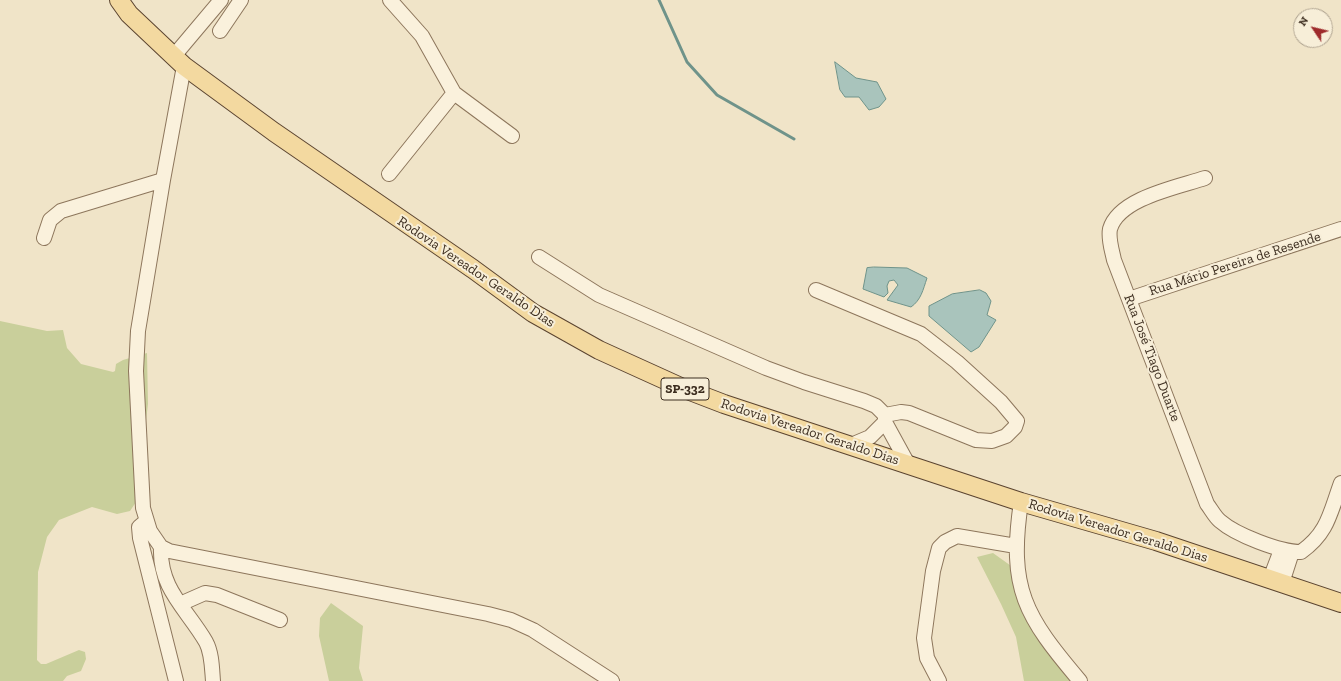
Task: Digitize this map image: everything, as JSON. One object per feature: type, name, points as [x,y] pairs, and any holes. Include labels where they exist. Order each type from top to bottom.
[{"type":"main road","name":"Rodovia Vereador Geraldo Dias","points":[[119,0],[129,14],[178,62],[268,128],[411,228],[473,269],[533,313],[599,350],[685,389],[724,404],[1021,502],[1156,541],[1341,603]]},
{"type":"street","points":[[213,681],[206,643],[168,586],[162,571],[161,547],[146,521],[143,508],[136,371],[138,331],[162,180],[178,62],[221,0]]},
{"type":"street","points":[[220,31],[241,0]]},
{"type":"street","points":[[390,0],[422,36],[454,93],[512,136]]},
{"type":"street","points":[[389,174],[454,93]]},
{"type":"street","name":"Rua José Tiago Duarte","points":[[1205,178],[1144,197],[1114,220],[1110,230],[1110,241],[1114,260],[1207,504],[1218,520],[1229,529],[1285,551]]},
{"type":"street","points":[[44,238],[50,220],[61,212],[162,180]]},
{"type":"street","name":"Rua Mário Pereira de Resende","points":[[1129,299],[1341,229]]},
{"type":"street","points":[[539,257],[599,295],[766,368],[876,406],[885,418],[908,464]]},
{"type":"street","points":[[816,290],[920,334],[958,362],[1012,413],[1017,424],[1006,436],[992,441],[976,440],[910,413],[901,412],[885,418],[870,437],[851,445]]},
{"type":"street","points":[[1276,581],[1285,551],[1301,552],[1317,540],[1323,532],[1341,483]]},
{"type":"street","points":[[1021,502],[1016,546],[1017,572],[1021,591],[1027,608],[1048,643],[1080,681]]},
{"type":"street","points":[[146,521],[139,527],[140,538],[176,681]]},
{"type":"street","points":[[939,681],[927,658],[924,638],[933,571],[939,548],[945,542],[957,536],[1016,546]]},
{"type":"street","points":[[161,547],[169,550],[480,612],[511,620],[533,630],[612,681]]},
{"type":"street","points":[[180,604],[205,593],[217,595],[280,620]]},
{"type":"green space","points":[[0,321],[47,331],[63,330],[67,348],[81,364],[113,372],[115,371],[116,364],[123,360],[147,353],[148,404],[136,502],[130,511],[117,514],[92,507],[59,520],[47,537],[38,572],[37,660],[41,664],[46,664],[79,650],[85,652],[86,659],[81,671],[67,676],[63,681],[0,681]]},
{"type":"green space","points":[[993,553],[1021,573],[1029,588],[1040,622],[1077,681],[1024,681],[1016,637],[977,557]]},
{"type":"green space","points":[[331,603],[363,626],[359,668],[363,681],[329,681],[319,636],[320,618]]},
{"type":"water","points":[[835,62],[856,78],[877,82],[886,99],[879,107],[869,110],[859,97],[845,97],[840,90]]},
{"type":"water","points":[[867,268],[907,268],[927,278],[917,301],[911,307],[887,300],[898,285],[894,280],[889,281],[887,286],[888,293],[884,297],[863,289]]},
{"type":"water","points":[[980,290],[986,293],[991,301],[987,315],[996,320],[979,347],[971,352],[929,316],[929,306],[952,294]]},
{"type":"waterway","points":[[659,0],[687,62],[717,95],[794,139]]}]
